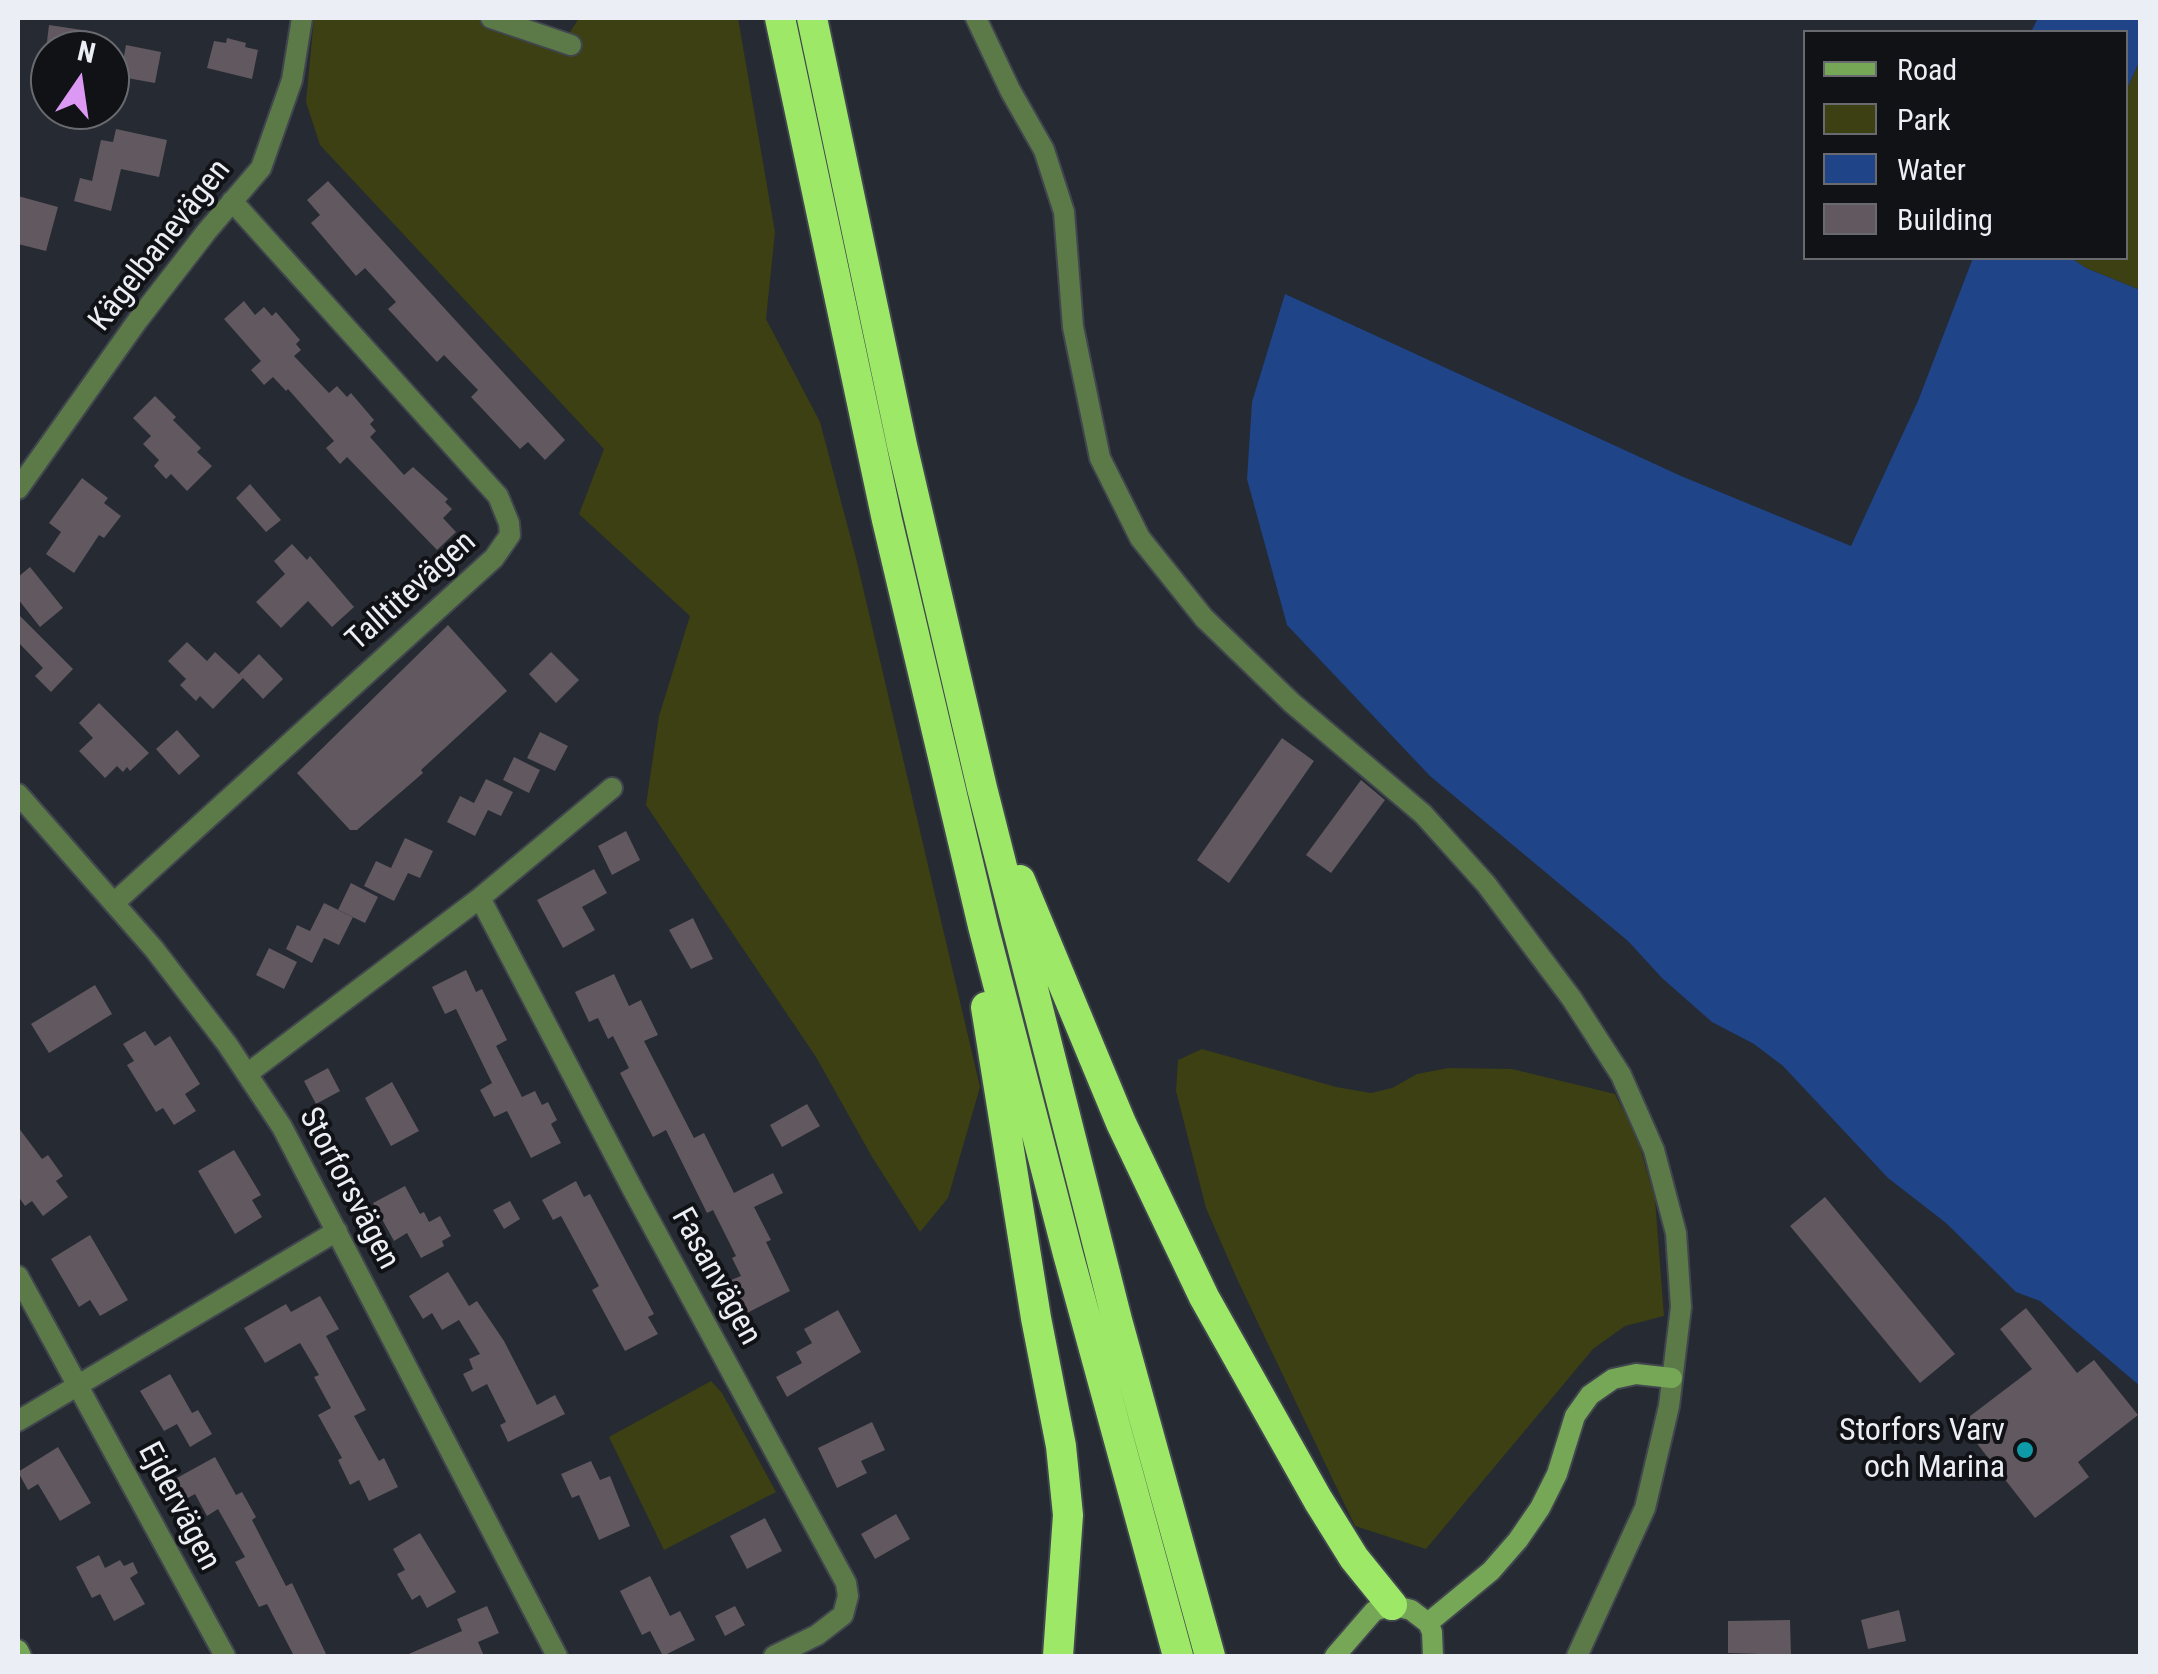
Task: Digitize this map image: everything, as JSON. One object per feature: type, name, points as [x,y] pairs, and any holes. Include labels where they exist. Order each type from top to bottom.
[{"type":"highway","points":[[780,18],[870,445],[952,794],[1072,1272],[1178,1656]]},
{"type":"highway","points":[[812,18],[902,444],[982,788],[1117,1320],[1210,1656]]},
{"type":"highway","points":[[982,788],[1121,1122],[1204,1298],[1336,1529],[1392,1605]]},
{"type":"highway","points":[[952,794],[1036,1318],[1061,1446],[1068,1515],[1058,1656]]},
{"type":"street","name":"Kägelbanevägen","points":[[18,489],[138,320],[261,168],[292,80],[302,18]]},
{"type":"street","points":[[492,18],[570,45]]},
{"type":"street","points":[[976,18],[1044,150],[1064,212],[1073,327],[1100,458],[1140,538],[1204,618],[1292,703],[1423,814],[1474,870],[1544,958],[1621,1076],[1654,1150],[1676,1232],[1681,1308],[1672,1378],[1656,1472],[1645,1508],[1578,1656]]},
{"type":"street","name":"Talltitevägen","points":[[114,904],[494,558],[510,536],[498,496],[232,202]]},
{"type":"street","points":[[247,1074],[480,898],[612,788]]},
{"type":"street","name":"Storforsvägen","points":[[18,794],[154,949],[282,1126],[558,1656]]},
{"type":"street","name":"Fasanvägen","points":[[480,898],[846,1583],[844,1615],[774,1656]]},
{"type":"street","points":[[18,1420],[337,1231]]},
{"type":"street","name":"Ejdervägen","points":[[18,1276],[224,1656]]},
{"type":"street","points":[[1428,1622],[1491,1571],[1518,1540],[1557,1474],[1575,1416],[1590,1394],[1613,1379],[1649,1374],[1672,1378]]},
{"type":"street","points":[[1335,1656],[1374,1612],[1392,1605],[1411,1610],[1428,1622],[1433,1656]]},
{"type":"street","points":[[18,1650],[21,1656]]},
{"type":"green space","points":[[314,18],[517,18],[568,35],[579,18],[738,18],[775,232],[766,319],[820,422],[856,558],[980,1087],[948,1198],[920,1232],[816,1057],[646,805],[659,716],[690,616],[579,514],[604,449],[320,145],[306,102]]},
{"type":"green space","points":[[2140,60],[2140,290],[2074,260],[2128,260],[2128,87]]},
{"type":"green space","points":[[1202,1049],[1336,1087],[1371,1093],[1392,1088],[1417,1074],[1448,1068],[1512,1069],[1615,1094],[1637,1137],[1655,1199],[1664,1316],[1625,1326],[1593,1349],[1426,1549],[1355,1526],[1238,1281],[1206,1208],[1176,1091],[1178,1060]]},
{"type":"green space","points":[[711,1381],[722,1393],[776,1492],[664,1550],[609,1437]]},
{"type":"water","points":[[2038,18],[2140,18],[2140,60],[2128,87],[2128,30],[2032,30]]},
{"type":"water","points":[[1972,260],[2074,260],[2140,290],[2140,1386],[2040,1301],[2016,1292],[1946,1223],[1888,1178],[1783,1066],[1754,1044],[1712,1022],[1662,978],[1628,941],[1430,776],[1287,625],[1247,479],[1252,402],[1285,294],[1681,476],[1851,546],[1918,401]]},
{"type":"building","points":[[49,25],[82,30],[48,30]]},
{"type":"building","points":[[227,38],[258,50],[252,79],[207,68],[214,41],[226,43]]},
{"type":"building","points":[[130,46],[161,52],[155,83],[130,79]]},
{"type":"building","points":[[116,130],[167,140],[159,177],[121,169],[111,211],[74,201],[80,178],[92,181],[101,140],[113,142]]},
{"type":"building","points":[[328,181],[565,440],[545,460],[528,442],[520,449],[471,397],[478,390],[444,355],[437,362],[388,309],[396,302],[365,268],[356,276],[311,223],[320,215],[307,200]]},
{"type":"building","points":[[18,196],[58,207],[46,251],[18,244]]},
{"type":"building","points":[[244,301],[255,315],[264,307],[272,316],[276,312],[300,340],[296,344],[301,350],[294,356],[329,393],[337,386],[347,397],[351,393],[374,420],[370,424],[376,431],[370,437],[404,475],[413,467],[448,499],[445,502],[452,509],[443,518],[456,532],[437,550],[347,457],[340,464],[326,448],[334,441],[288,389],[273,377],[264,385],[251,370],[261,361],[224,319]]},
{"type":"building","points":[[155,396],[176,417],[173,420],[201,448],[197,452],[212,466],[187,491],[171,474],[166,479],[154,466],[159,460],[143,444],[151,436],[133,418]]},
{"type":"building","points":[[82,478],[108,498],[104,503],[121,516],[104,538],[99,535],[74,573],[46,554],[61,532],[49,523]]},
{"type":"building","points":[[250,484],[281,520],[266,532],[236,498]]},
{"type":"building","points":[[292,544],[307,560],[310,556],[354,607],[332,627],[308,601],[281,628],[256,602],[285,574],[274,561]]},
{"type":"building","points":[[30,567],[63,608],[40,627],[18,599],[18,577]]},
{"type":"building","points":[[18,614],[73,669],[51,692],[35,676],[43,668],[18,642]]},
{"type":"building","points":[[448,625],[507,691],[421,770],[423,773],[357,830],[350,830],[297,773]]},
{"type":"building","points":[[187,642],[207,661],[215,652],[243,678],[213,709],[200,696],[196,701],[180,685],[186,679],[168,661]]},
{"type":"building","points":[[551,652],[579,680],[556,703],[529,674]]},
{"type":"building","points":[[259,654],[283,679],[263,699],[239,674]]},
{"type":"building","points":[[99,703],[149,753],[130,771],[127,767],[123,772],[117,766],[105,778],[79,751],[93,738],[79,723]]},
{"type":"building","points":[[177,730],[200,756],[179,775],[156,749]]},
{"type":"building","points":[[540,732],[568,746],[555,771],[527,758]]},
{"type":"building","points":[[1282,738],[1314,761],[1229,883],[1197,860]]},
{"type":"building","points":[[514,757],[540,770],[529,793],[503,780]]},
{"type":"building","points":[[486,779],[513,792],[501,816],[488,810],[475,836],[447,822],[460,796],[474,803]]},
{"type":"building","points":[[1361,780],[1385,800],[1331,873],[1306,855]]},
{"type":"building","points":[[626,831],[640,860],[612,875],[598,846]]},
{"type":"building","points":[[405,838],[433,851],[420,878],[408,873],[394,901],[364,886],[376,861],[391,868]]},
{"type":"building","points":[[594,869],[607,893],[582,907],[595,930],[563,948],[537,900]]},
{"type":"building","points":[[351,883],[378,897],[365,923],[338,910]]},
{"type":"building","points":[[324,903],[353,917],[339,945],[324,938],[312,963],[286,949],[297,925],[310,931]]},
{"type":"building","points":[[693,918],[713,959],[691,969],[669,930]]},
{"type":"building","points":[[269,948],[297,962],[284,989],[256,975]]},
{"type":"building","points":[[466,970],[476,992],[482,989],[507,1040],[496,1046],[522,1097],[535,1091],[542,1105],[548,1102],[557,1120],[551,1124],[561,1143],[531,1158],[507,1111],[494,1117],[480,1090],[492,1083],[456,1009],[445,1014],[432,987]]},
{"type":"building","points":[[614,974],[629,1006],[641,1000],[658,1035],[644,1041],[694,1138],[704,1133],[734,1193],[773,1173],[783,1193],[754,1207],[790,1291],[747,1313],[731,1280],[741,1276],[732,1258],[736,1256],[713,1210],[707,1213],[666,1130],[653,1137],[620,1073],[629,1068],[613,1036],[608,1039],[598,1018],[589,1022],[575,992]]},
{"type":"building","points":[[95,985],[112,1014],[49,1053],[31,1024]]},
{"type":"building","points":[[145,1031],[155,1046],[170,1036],[200,1084],[185,1094],[196,1111],[174,1125],[163,1108],[156,1112],[127,1065],[134,1061],[123,1044]]},
{"type":"building","points":[[328,1068],[340,1091],[316,1104],[304,1081]]},
{"type":"building","points":[[392,1082],[419,1131],[391,1146],[365,1098]]},
{"type":"building","points":[[807,1104],[820,1126],[782,1147],[770,1125]]},
{"type":"building","points":[[18,1127],[42,1159],[48,1155],[63,1176],[56,1181],[68,1197],[43,1216],[32,1201],[25,1206],[18,1196]]},
{"type":"building","points":[[234,1150],[261,1195],[252,1200],[262,1217],[235,1234],[198,1171]]},
{"type":"building","points":[[576,1181],[584,1197],[590,1194],[654,1314],[648,1317],[658,1334],[625,1351],[592,1290],[599,1286],[561,1216],[553,1220],[542,1200]]},
{"type":"building","points":[[405,1186],[420,1214],[424,1212],[429,1222],[440,1216],[451,1236],[442,1241],[444,1246],[421,1258],[407,1233],[394,1241],[373,1203]]},
{"type":"building","points":[[1825,1197],[1955,1354],[1920,1383],[1790,1226]]},
{"type":"building","points":[[510,1201],[520,1219],[504,1229],[493,1210]]},
{"type":"building","points":[[90,1235],[128,1300],[100,1316],[90,1300],[79,1307],[51,1259]]},
{"type":"building","points":[[448,1272],[469,1306],[477,1301],[504,1341],[537,1405],[555,1395],[565,1414],[508,1442],[500,1425],[506,1422],[487,1384],[472,1392],[463,1374],[473,1369],[469,1359],[480,1354],[459,1320],[442,1330],[432,1313],[423,1319],[409,1296]]},
{"type":"building","points":[[320,1296],[339,1329],[326,1336],[366,1410],[354,1416],[379,1461],[384,1458],[398,1487],[369,1501],[359,1480],[350,1485],[338,1460],[342,1458],[318,1415],[331,1408],[314,1377],[319,1375],[300,1343],[265,1363],[244,1328],[286,1304],[291,1312]]},
{"type":"building","points":[[2026,1308],[2077,1373],[2094,1360],[2138,1415],[2078,1462],[2089,1477],[2035,1518],[1961,1423],[2032,1369],[2000,1329]]},
{"type":"building","points":[[838,1310],[861,1352],[787,1397],[776,1377],[802,1363],[796,1352],[812,1343],[804,1329]]},
{"type":"building","points":[[170,1374],[192,1413],[198,1410],[212,1434],[190,1447],[177,1424],[164,1431],[140,1391]]},
{"type":"building","points":[[872,1422],[885,1450],[861,1461],[867,1473],[837,1488],[818,1448]]},
{"type":"building","points":[[58,1447],[91,1503],[60,1521],[38,1484],[28,1490],[18,1472]]},
{"type":"building","points":[[215,1457],[236,1495],[242,1492],[286,1586],[292,1583],[327,1656],[294,1656],[267,1604],[259,1607],[235,1562],[245,1557],[218,1509],[207,1516],[195,1494],[186,1499],[175,1479]]},
{"type":"building","points":[[591,1461],[600,1480],[610,1476],[630,1526],[599,1540],[579,1495],[572,1498],[561,1474]]},
{"type":"building","points":[[896,1514],[910,1539],[875,1559],[861,1534]]},
{"type":"building","points":[[765,1518],[782,1551],[747,1569],[730,1536]]},
{"type":"building","points":[[420,1533],[456,1592],[427,1608],[420,1595],[412,1600],[397,1574],[405,1570],[393,1549]]},
{"type":"building","points":[[99,1555],[105,1568],[120,1560],[124,1566],[133,1562],[138,1573],[130,1578],[145,1604],[114,1621],[100,1594],[92,1598],[76,1567]]},
{"type":"building","points":[[650,1576],[670,1616],[680,1611],[695,1640],[663,1656],[650,1631],[642,1635],[620,1591]]},
{"type":"building","points":[[487,1606],[499,1633],[478,1642],[484,1656],[404,1656],[462,1631],[457,1619]]},
{"type":"building","points":[[735,1606],[745,1625],[725,1636],[715,1616]]},
{"type":"building","points":[[1899,1610],[1906,1641],[1868,1649],[1861,1620]]},
{"type":"building","points":[[1790,1620],[1791,1655],[1728,1653],[1728,1621]]},
{"type":"place","name":"Storfors Varv och Marina","points":[[2025,1450]]}]
